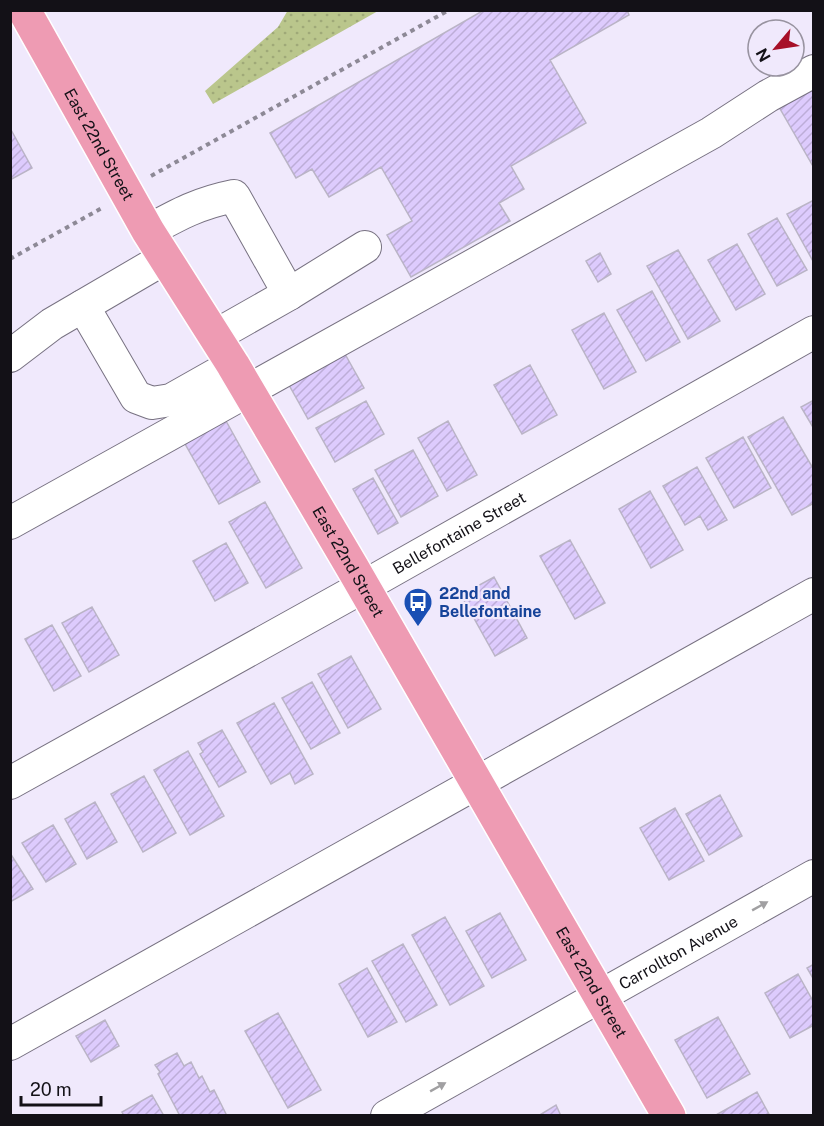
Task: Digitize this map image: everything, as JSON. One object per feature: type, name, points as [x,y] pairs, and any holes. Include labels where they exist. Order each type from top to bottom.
[{"type":"main road","name":"East 22nd Street","points":[[24,10],[148,231],[240,378],[364,587],[669,1116]]},
{"type":"street","points":[[10,523],[240,378],[711,133],[813,71]]},
{"type":"street","points":[[148,231],[197,206],[234,196],[289,294]]},
{"type":"street","points":[[214,336],[289,294],[365,247]]},
{"type":"street","points":[[10,356],[52,324],[165,258]]},
{"type":"street","points":[[83,306],[136,397],[152,403],[171,400],[240,378]]},
{"type":"street","name":"Bellefontaine Street","points":[[10,783],[364,587],[813,332]]},
{"type":"street","points":[[10,1044],[813,594]]},
{"type":"street","name":"Carrollton Avenue","points":[[387,1116],[813,876]]},
{"type":"path","points":[[155,172],[449,10]]},
{"type":"path","points":[[10,259],[110,204]]},
{"type":"green space","points":[[288,10],[378,11],[213,104],[205,91],[278,27]]},
{"type":"building","points":[[484,10],[627,10],[629,15],[550,60],[586,123],[511,166],[524,189],[499,203],[510,221],[411,277],[387,235],[412,221],[381,167],[329,197],[312,169],[296,178],[270,133]]},
{"type":"building","points":[[814,87],[814,168],[779,107]]},
{"type":"building","points":[[10,128],[32,168],[10,180]]},
{"type":"building","points":[[814,200],[814,263],[787,214]]},
{"type":"building","points":[[777,218],[807,270],[777,286],[748,234]]},
{"type":"building","points":[[737,244],[765,294],[736,310],[708,260]]},
{"type":"building","points":[[678,250],[720,321],[688,339],[647,266]]},
{"type":"building","points":[[600,253],[611,274],[598,282],[586,261]]},
{"type":"building","points":[[652,291],[680,342],[646,361],[617,310]]},
{"type":"building","points":[[604,313],[636,372],[604,389],[572,330]]},
{"type":"building","points":[[345,354],[364,388],[308,419],[289,385]]},
{"type":"building","points":[[530,365],[557,415],[522,434],[494,385]]},
{"type":"building","points":[[814,400],[814,429],[801,407]]},
{"type":"building","points":[[366,401],[384,434],[335,462],[316,428]]},
{"type":"building","points":[[221,412],[260,482],[219,504],[180,435]]},
{"type":"building","points":[[783,417],[814,470],[814,503],[792,515],[748,437]]},
{"type":"building","points":[[448,421],[477,475],[447,491],[418,438]]},
{"type":"building","points":[[743,437],[771,488],[734,508],[706,458]]},
{"type":"building","points":[[413,450],[438,496],[401,517],[375,470]]},
{"type":"building","points":[[697,467],[727,520],[708,530],[700,516],[685,525],[663,486]]},
{"type":"building","points":[[373,478],[398,523],[378,534],[353,489]]},
{"type":"building","points":[[650,491],[683,550],[651,568],[619,509]]},
{"type":"building","points":[[265,502],[302,568],[266,588],[229,522]]},
{"type":"building","points":[[570,540],[605,603],[575,619],[540,556]]},
{"type":"building","points":[[226,543],[248,583],[215,601],[193,561]]},
{"type":"building","points":[[494,577],[527,638],[495,656],[461,595]]},
{"type":"building","points":[[92,607],[119,655],[89,672],[62,623]]},
{"type":"building","points":[[52,625],[81,676],[54,691],[25,639]]},
{"type":"building","points":[[351,656],[381,709],[348,728],[318,674]]},
{"type":"building","points":[[312,682],[340,733],[311,749],[282,698]]},
{"type":"building","points":[[274,703],[313,774],[295,784],[290,773],[271,784],[237,723]]},
{"type":"building","points":[[222,730],[246,772],[219,787],[200,754],[203,752],[198,743]]},
{"type":"building","points":[[188,751],[224,816],[190,835],[154,770]]},
{"type":"building","points":[[144,776],[176,833],[143,852],[111,794]]},
{"type":"building","points":[[720,795],[742,836],[709,855],[686,814]]},
{"type":"building","points":[[95,802],[117,842],[87,859],[65,819]]},
{"type":"building","points":[[675,808],[704,861],[669,880],[640,828]]},
{"type":"building","points":[[53,825],[76,864],[46,882],[22,843]]},
{"type":"building","points":[[10,853],[33,889],[10,902]]},
{"type":"building","points":[[500,913],[526,960],[492,978],[466,931]]},
{"type":"building","points":[[445,917],[484,986],[450,1005],[412,935]]},
{"type":"building","points":[[403,944],[437,1005],[406,1022],[372,961]]},
{"type":"building","points":[[814,964],[814,980],[807,968]]},
{"type":"building","points":[[367,968],[397,1022],[368,1037],[339,984]]},
{"type":"building","points":[[798,974],[814,1003],[814,1025],[790,1038],[765,993]]},
{"type":"building","points":[[278,1013],[321,1090],[288,1108],[245,1031]]},
{"type":"building","points":[[718,1017],[750,1074],[707,1098],[675,1040]]},
{"type":"building","points":[[105,1020],[119,1046],[91,1062],[76,1036]]},
{"type":"building","points":[[177,1053],[184,1066],[191,1062],[199,1078],[202,1076],[210,1092],[214,1090],[227,1116],[180,1116],[155,1065]]},
{"type":"building","points":[[757,1092],[770,1116],[716,1116],[716,1115]]},
{"type":"building","points":[[152,1095],[164,1116],[124,1116],[122,1112]]},
{"type":"building","points":[[556,1105],[561,1116],[538,1116]]},
{"type":"place","name":"22nd and Bellefontaine","points":[[418,628]]}]
